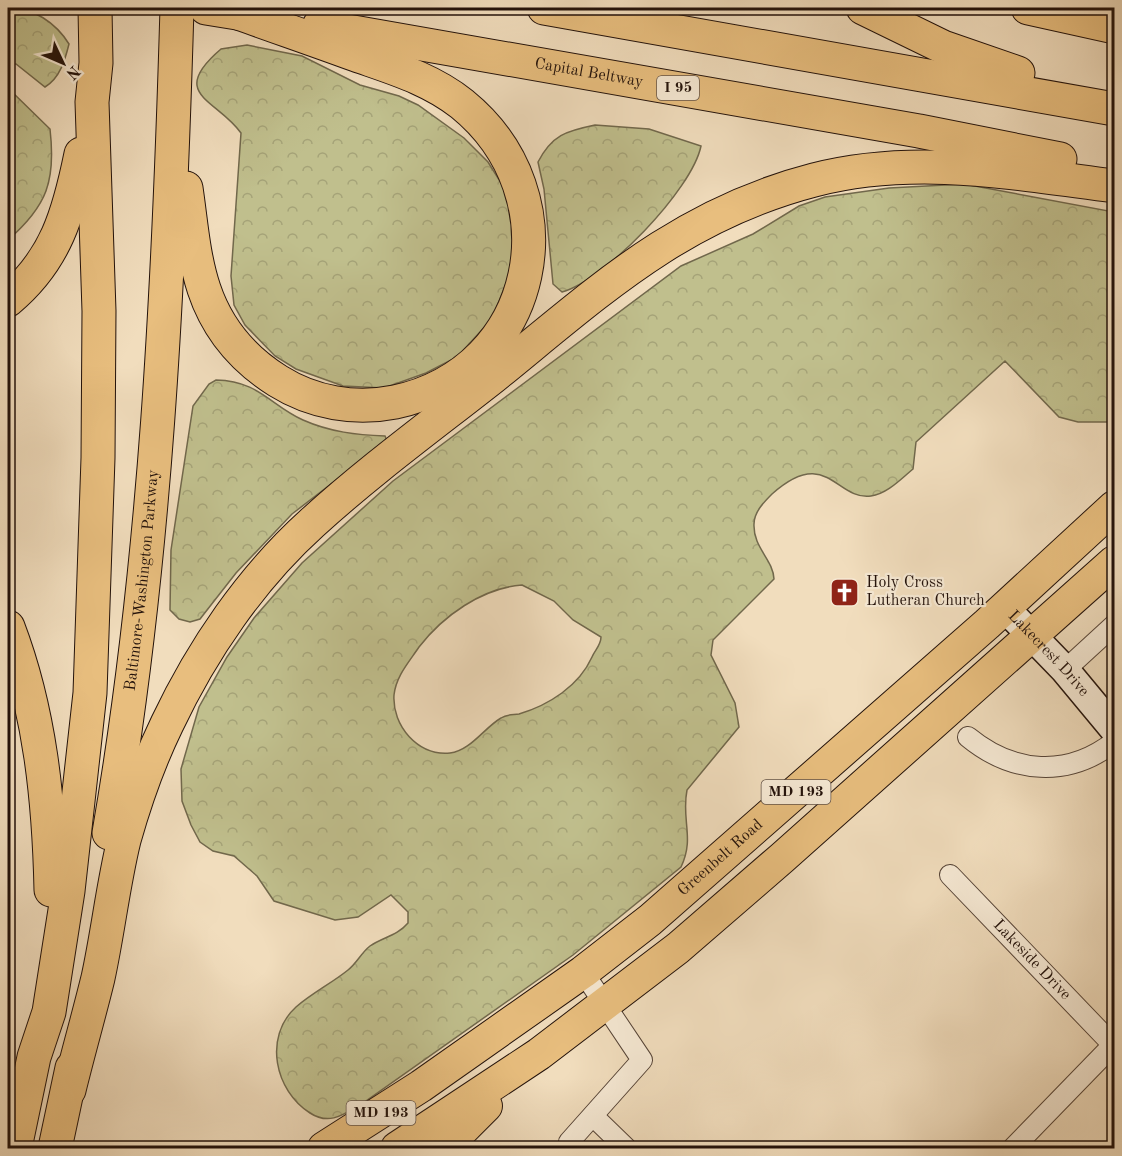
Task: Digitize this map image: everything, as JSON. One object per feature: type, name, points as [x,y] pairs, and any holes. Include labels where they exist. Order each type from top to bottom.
[{"type":"highway","points":[[8,300],[26,285],[60,234],[72,198],[92,102],[96,63],[95,8]]},
{"type":"highway","name":"Baltimore-Washington Parkway","points":[[55,1149],[69,1090],[112,816],[139,608],[165,311],[177,8]]},
{"type":"highway","name":"Capital Beltway","points":[[206,8],[399,39],[860,120],[1114,169]]},
{"type":"highway","points":[[544,8],[1114,109]]},
{"type":"highway","points":[[862,8],[975,60],[1114,102]]},
{"type":"highway","points":[[1028,8],[1114,27]]},
{"type":"highway","points":[[174,90],[190,224],[204,289],[229,338],[263,372],[303,394],[326,401],[367,406],[388,403],[432,390],[452,379],[484,353],[496,338],[519,298],[526,277],[530,227],[518,177],[494,136],[461,104],[417,77],[241,14]]},
{"type":"highway","points":[[15,1149],[34,1057],[49,1012],[64,913],[90,693],[98,458],[99,311],[92,102]]},
{"type":"highway","points":[[69,1090],[98,976],[124,842],[142,784],[166,725],[217,635],[247,594],[310,525],[622,272],[691,228],[726,210],[814,180],[854,171],[907,165],[964,167],[1114,186]]},
{"type":"highway","points":[[8,627],[30,695],[43,764],[50,831],[51,890],[35,1011],[34,1057]]},
{"type":"main road","name":"Greenbelt Road","points":[[324,1149],[422,1086],[583,972],[677,898],[1005,608],[1114,507]]},
{"type":"main road","name":"MD 193","points":[[397,1149],[539,1054],[606,1005],[734,901],[1114,562]]},
{"type":"main road","points":[[444,1149],[539,1054]]},
{"type":"street","name":"Lakecrest Drive","points":[[1005,608],[1065,670],[1114,729]]},
{"type":"street","points":[[1065,670],[1114,625]]},
{"type":"street","points":[[968,737],[992,756],[1008,762],[1041,768],[1057,768],[1088,759],[1114,742]]},
{"type":"street","name":"Lakeside Drive","points":[[950,875],[1114,1046],[1013,1149]]},
{"type":"street","points":[[572,1145],[593,1116],[642,1060],[583,972]]},
{"type":"street","points":[[593,1116],[626,1149]]},
{"type":"green space","points":[[8,8],[35,13],[58,29],[69,44],[58,74],[45,87],[16,64],[8,64]]},
{"type":"green space","points":[[247,45],[302,56],[360,85],[399,96],[418,105],[464,138],[488,162],[503,186],[516,219],[516,258],[492,319],[457,357],[426,373],[384,388],[343,386],[296,369],[275,356],[245,325],[234,305],[231,276],[241,133],[202,96],[197,87],[198,77],[205,64],[221,49]]},
{"type":"green space","points":[[8,88],[50,129],[52,147],[50,178],[40,204],[32,216],[8,240]]},
{"type":"green space","points":[[595,125],[649,129],[701,146],[682,186],[644,231],[601,270],[580,284],[562,292],[553,284],[544,189],[538,162],[549,146],[561,136]]},
{"type":"green space","points":[[964,184],[1114,212],[1114,422],[1078,422],[1059,417],[1005,361],[916,442],[913,469],[888,489],[877,495],[859,495],[818,474],[806,474],[791,480],[772,494],[758,511],[754,524],[757,540],[770,565],[774,579],[713,640],[711,655],[735,703],[739,727],[687,790],[687,847],[681,867],[573,955],[363,1103],[337,1117],[317,1117],[310,1113],[288,1091],[281,1078],[277,1063],[279,1033],[286,1019],[296,1007],[348,970],[370,946],[404,927],[408,923],[408,912],[391,895],[358,917],[335,920],[274,901],[257,876],[234,856],[213,851],[200,842],[182,801],[181,769],[199,707],[227,657],[254,618],[302,563],[393,481],[681,266],[753,234],[799,206],[825,197],[889,188]],"holes":[[[522,585],[554,601],[573,620],[601,637],[586,667],[571,685],[552,700],[519,714],[501,718],[470,744],[457,751],[438,753],[427,750],[409,737],[397,718],[395,688],[400,675],[419,647],[440,625],[478,598],[507,587]]]},
{"type":"green space","points":[[216,380],[231,381],[254,389],[292,414],[313,424],[344,432],[385,436],[387,441],[292,514],[236,573],[200,619],[190,622],[179,619],[170,610],[171,550],[193,406],[209,384]]},
{"type":"place","name":"Holy Cross Lutheran Church","points":[[845,592]]}]
